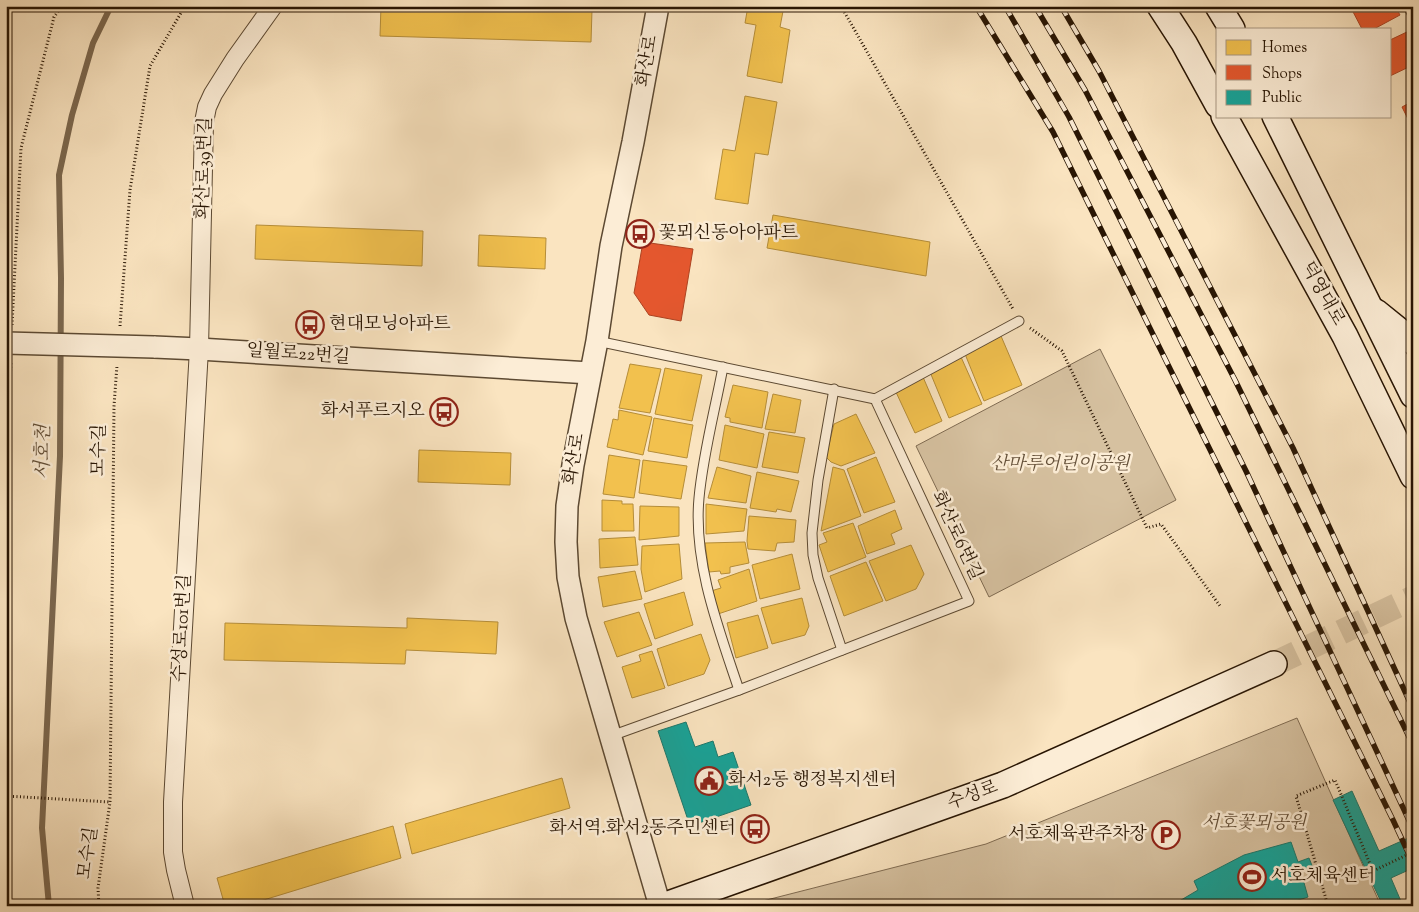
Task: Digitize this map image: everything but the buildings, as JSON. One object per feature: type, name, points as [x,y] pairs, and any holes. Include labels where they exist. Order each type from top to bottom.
[{"type":"main road","points":[[1160,6],[1184,43],[1216,101]]},
{"type":"main road","points":[[1218,6],[1231,28]]},
{"type":"main road","name":"덕영대로","points":[[1225,118],[1345,336],[1413,476]]},
{"type":"main road","name":"덕영대로","points":[[1276,118],[1413,395]]},
{"type":"main road","points":[[1368,305],[1413,342]]},
{"type":"main road","name":"수성로","points":[[662,906],[1003,785],[1274,664]]},
{"type":"street","name":"화산로39번길","points":[[199,349],[204,122],[207,108],[213,94],[235,59],[273,6]]},
{"type":"street","name":"화산로","points":[[658,6],[633,142],[611,246],[597,341],[573,465],[567,506],[567,560],[568,577],[576,618],[662,906]]},
{"type":"street","name":"일월로22번길","points":[[10,342],[199,349],[590,373]]},
{"type":"street","name":"수성로101번길","points":[[185,906],[173,852],[173,811],[199,349]]},
{"type":"lane","points":[[1408,6],[1413,16]]},
{"type":"lane","points":[[597,341],[834,389],[874,399],[1019,320]]},
{"type":"lane","points":[[723,367],[702,480],[698,515],[700,548],[712,607],[739,690]]},
{"type":"lane","points":[[834,389],[818,480],[812,533],[813,555],[818,578],[842,650]]},
{"type":"lane","name":"화산로6번길","points":[[611,736],[739,690],[969,601],[874,399]]},
{"type":"path","points":[[6,455],[10,342],[21,148],[54,17],[62,6]]},
{"type":"path","points":[[120,328],[130,190],[150,66],[185,6]]},
{"type":"path","name":"모수길","points":[[99,906],[98,888],[110,802],[114,406],[118,357]]},
{"type":"path","points":[[1328,906],[1296,796],[1335,780],[1373,871],[1413,852]]},
{"type":"path","points":[[6,796],[110,802]]},
{"type":"green space","name":"산마루어린이공원","points":[[1100,349],[1176,500],[989,597],[916,446]]},
{"type":"green space","name":"서호꽃뫼공원","points":[[1297,718],[1381,906],[743,906],[986,844]]},
{"type":"waterway","name":"서호천","points":[[49,906],[42,828],[60,456],[61,278],[59,175],[72,115],[93,43],[111,6]]},
{"type":"tunnel","points":[[1274,664],[1413,598]]},
{"type":"railway","points":[[976,6],[1053,132],[1413,863]]},
{"type":"railway","points":[[1005,6],[1069,117],[1246,471],[1413,829]]},
{"type":"railway","points":[[1035,6],[1085,90],[1235,380],[1413,745]]},
{"type":"railway","points":[[1061,6],[1099,71],[1293,448],[1413,709]]},
{"type":"place","name":"꽃뫼신동아아파트","points":[[640,234]]},
{"type":"place","name":"현대모닝아파트","points":[[310,325]]},
{"type":"place","name":"화서푸르지오","points":[[444,412]]},
{"type":"place","name":"화서2동 행정복지센터","points":[[709,781]]},
{"type":"place","name":"화서역.화서2동주민센터","points":[[755,829]]},
{"type":"place","name":"서호체육관주차장","points":[[1166,835]]},
{"type":"place","name":"서호체육센터","points":[[1252,877]]}]
